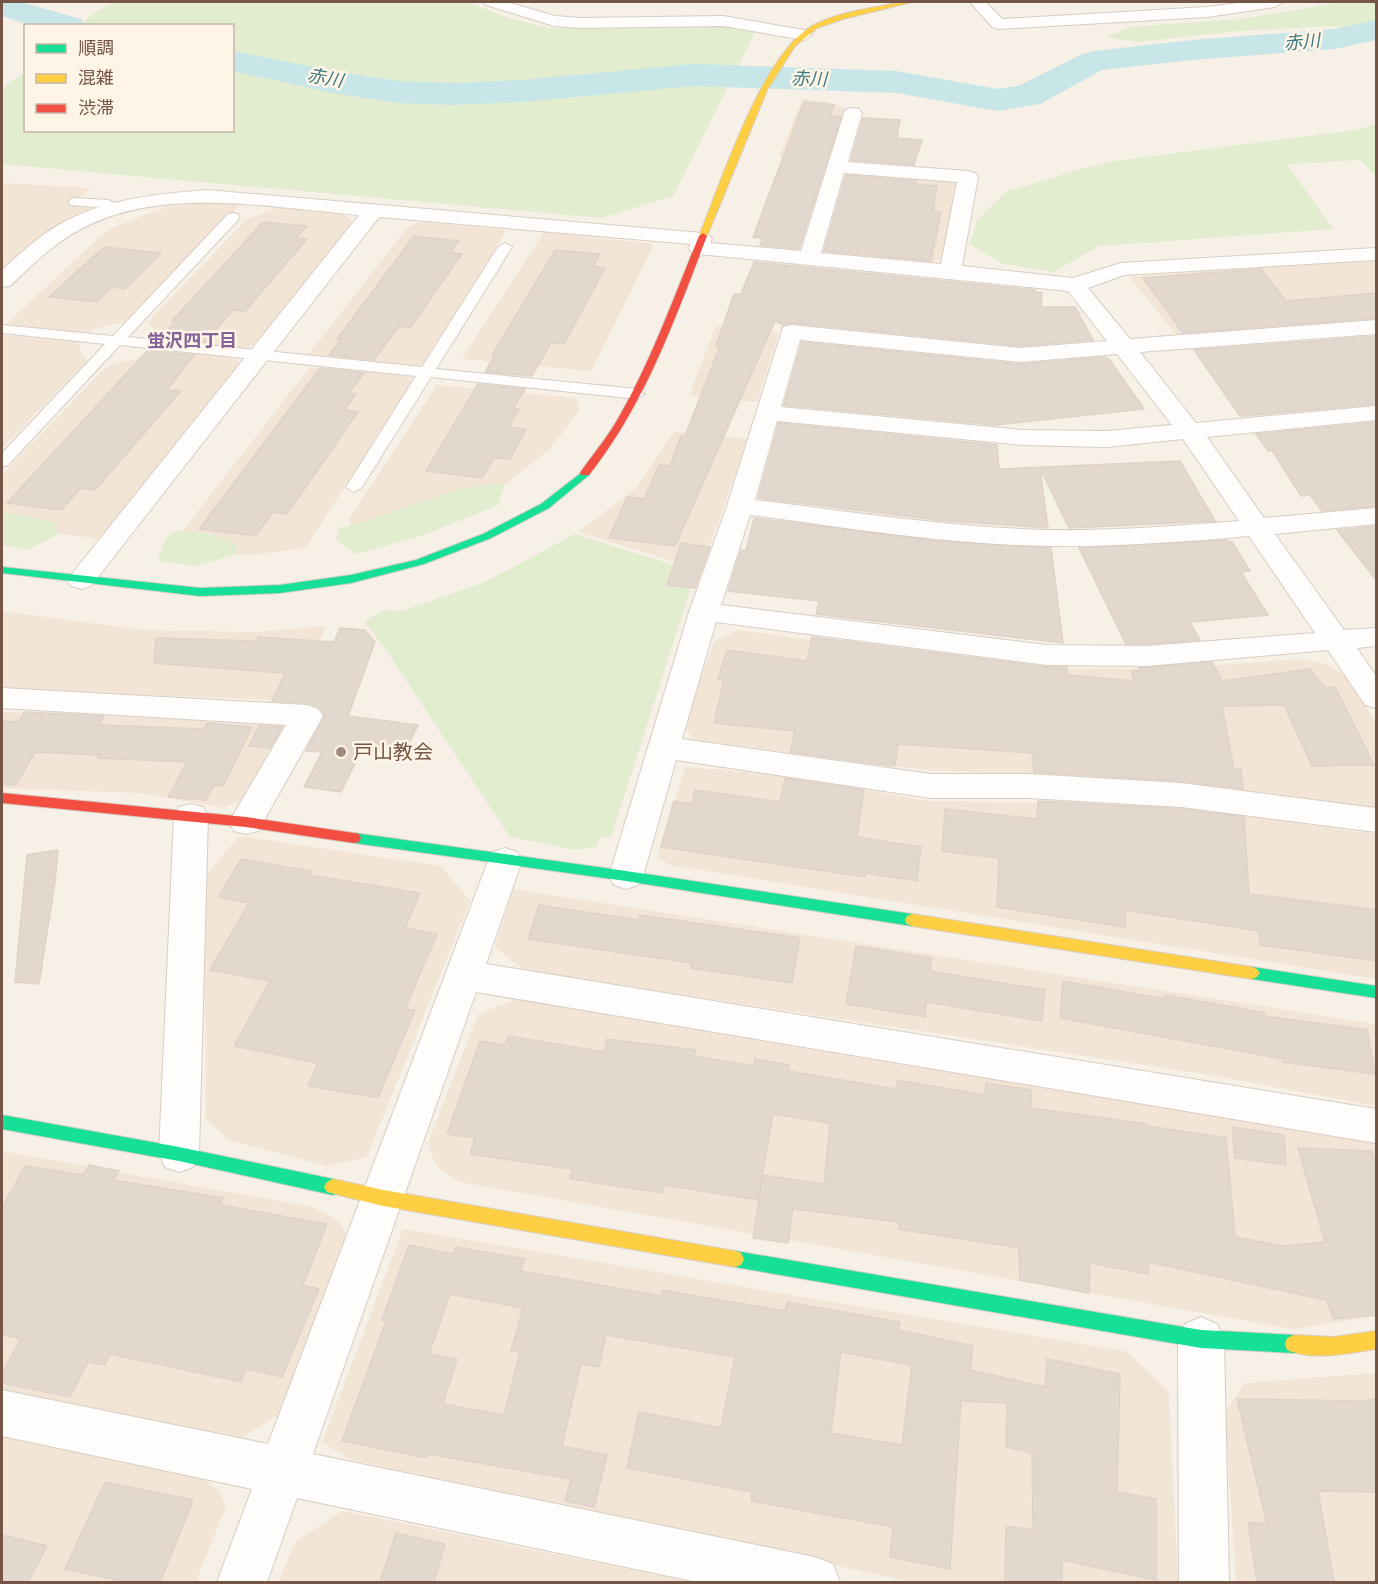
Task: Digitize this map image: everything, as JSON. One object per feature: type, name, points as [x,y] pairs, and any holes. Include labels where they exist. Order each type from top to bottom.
[{"type":"street","points":[[492,2],[554,21],[579,23],[723,21],[804,35]]},
{"type":"street","points":[[525,12],[541,2]]},
{"type":"street","points":[[2,570],[205,592],[274,590],[336,583],[400,569],[440,556],[516,523],[561,495],[594,463],[620,429],[637,394],[765,87],[775,68],[804,35],[861,11],[909,2]]},
{"type":"street","points":[[978,2],[998,24],[1207,12],[1275,2]]},
{"type":"street","points":[[809,258],[853,113]]},
{"type":"street","points":[[837,166],[968,177],[950,271]]},
{"type":"street","points":[[2,281],[59,233],[120,208],[166,199],[207,196],[374,210],[700,243],[809,258],[1075,285],[1121,269],[1377,254]]},
{"type":"street","points":[[81,580],[374,210]]},
{"type":"street","points":[[1075,285],[1189,430],[1377,698]]},
{"type":"street","points":[[626,876],[704,612],[740,506],[791,332],[1020,355],[1377,327]]},
{"type":"street","points":[[767,413],[1010,437],[1064,440],[1107,439],[1377,413]]},
{"type":"street","points":[[740,506],[952,531],[1015,536],[1091,538],[1377,516]]},
{"type":"street","points":[[704,612],[1047,655],[1146,656],[1377,637]]},
{"type":"street","points":[[2,698],[307,716],[246,822]]},
{"type":"street","points":[[664,747],[930,786],[1029,786],[1181,795],[1377,820]]},
{"type":"street","points":[[2,798],[246,822],[505,861],[626,876],[1377,992]]},
{"type":"street","points":[[179,1154],[191,816]]},
{"type":"street","points":[[242,1582],[505,861]]},
{"type":"street","points":[[464,975],[1377,1126]]},
{"type":"street","points":[[2,1122],[179,1154],[383,1198],[1201,1339],[1333,1346],[1377,1340]]},
{"type":"street","points":[[1201,1339],[1204,1582]]},
{"type":"street","points":[[2,1413],[815,1582]]},
{"type":"lane","points":[[75,202],[108,204],[120,208]]},
{"type":"lane","points":[[2,462],[233,217]]},
{"type":"lane","points":[[354,487],[505,247]]},
{"type":"lane","points":[[2,329],[637,394]]},
{"type":"shaded area","points":[[802,99],[824,101],[849,109],[832,158],[826,162],[779,157]]},
{"type":"shaded area","points":[[863,173],[942,180],[957,184],[946,255],[930,264],[838,254],[828,247],[850,177]]},
{"type":"shaded area","points":[[4,183],[91,188],[73,204],[103,207],[37,241],[2,273],[2,185]]},
{"type":"shaded area","points":[[207,202],[242,203],[128,321],[84,334],[4,326],[104,233],[116,226],[167,207]]},
{"type":"shaded area","points":[[280,207],[338,212],[348,217],[353,226],[257,343],[239,350],[182,341],[171,333],[154,329],[147,323],[247,219]]},
{"type":"shaded area","points":[[419,222],[501,229],[506,232],[421,367],[309,354],[407,228]]},
{"type":"shaded area","points":[[544,232],[654,244],[591,371],[462,359]]},
{"type":"shaded area","points":[[1376,259],[1376,321],[1177,336],[1130,277]]},
{"type":"shaded area","points":[[716,326],[779,332],[757,402],[689,395]]},
{"type":"shaded area","points":[[2,335],[78,342],[87,361],[2,448]]},
{"type":"shaded area","points":[[167,353],[208,354],[235,359],[241,364],[99,539],[2,525],[2,475],[102,371],[116,363]]},
{"type":"shaded area","points":[[310,367],[403,375],[410,378],[412,383],[305,548],[249,555],[170,547]]},
{"type":"shaded area","points":[[437,385],[577,398],[579,411],[550,449],[492,495],[352,542],[349,519]]},
{"type":"shaded area","points":[[674,432],[748,439],[701,570],[578,532],[636,488]]},
{"type":"shaded area","points":[[2,611],[142,630],[258,632],[326,626],[295,701],[2,689]]},
{"type":"shaded area","points":[[738,630],[976,661],[1077,669],[1184,668],[1299,659],[1326,664],[1344,674],[1376,722],[1376,810],[1181,783],[925,770],[695,740],[683,727],[714,642]]},
{"type":"shaded area","points":[[2,712],[279,723],[285,729],[251,794],[224,808],[140,793],[2,788]]},
{"type":"shaded area","points":[[685,767],[770,774],[930,801],[1167,805],[1376,834],[1376,979],[669,865],[657,856]]},
{"type":"shaded area","points":[[239,836],[441,866],[470,901],[367,1157],[327,1166],[228,1140],[206,1119],[204,878]]},
{"type":"shaded area","points":[[513,889],[1376,1024],[1376,1106],[1210,1075],[525,971],[495,947]]},
{"type":"shaded area","points":[[524,996],[1376,1140],[1376,1316],[1293,1329],[460,1182],[436,1166],[428,1143],[478,1014]]},
{"type":"shaded area","points":[[2,1151],[312,1207],[338,1221],[347,1235],[282,1413],[239,1439],[2,1389]]},
{"type":"shaded area","points":[[403,1229],[1128,1352],[1169,1392],[1178,1582],[912,1582],[351,1460],[322,1442]]},
{"type":"shaded area","points":[[1376,1373],[1376,1582],[1236,1582],[1225,1411],[1245,1383]]},
{"type":"shaded area","points":[[2,1436],[203,1478],[219,1491],[226,1506],[196,1582],[2,1582]]},
{"type":"shaded area","points":[[342,1511],[692,1582],[279,1582],[295,1542]]},
{"type":"green space","points":[[114,2],[467,2],[512,19],[549,28],[724,26],[755,32],[673,196],[601,218],[2,164],[2,89],[24,73],[24,132],[234,132],[234,24],[81,24],[95,12]]},
{"type":"green space","points":[[1343,2],[1376,2],[1376,37],[1335,26],[1238,31],[1139,42],[1106,37],[1130,27],[1241,19]]},
{"type":"green space","points":[[1376,124],[1376,176],[1360,160],[1287,164],[1333,229],[1099,246],[1054,272],[1003,264],[970,244],[977,220],[1006,192],[1074,171],[1114,161],[1356,130]]},
{"type":"green space","points":[[505,484],[498,505],[424,535],[356,554],[336,540],[339,528],[461,488]]},
{"type":"green space","points":[[2,512],[54,522],[59,534],[27,550],[2,545]]},
{"type":"green space","points":[[179,531],[217,536],[238,546],[237,554],[196,566],[158,561],[167,539]]},
{"type":"green space","points":[[575,534],[696,572],[611,837],[601,837],[596,847],[575,850],[510,837],[364,621],[384,610],[402,611],[485,582]]},
{"type":"building","points":[[804,102],[834,105],[830,116],[841,117],[799,249],[760,245],[763,238],[753,237]]},
{"type":"building","points":[[863,118],[900,120],[897,138],[922,140],[914,165],[851,160]]},
{"type":"building","points":[[846,175],[916,181],[916,184],[937,186],[933,211],[941,212],[931,261],[824,251]]},
{"type":"building","points":[[263,222],[307,226],[296,238],[307,239],[245,311],[233,310],[205,343],[160,338],[175,322],[172,321]]},
{"type":"building","points":[[414,236],[459,241],[450,253],[462,254],[410,328],[398,327],[374,360],[329,355],[341,339],[337,339]]},
{"type":"building","points":[[104,247],[161,253],[125,289],[112,287],[97,302],[49,297]]},
{"type":"building","points":[[555,250],[600,254],[593,266],[605,268],[564,344],[551,343],[532,376],[485,372],[495,355],[492,355]]},
{"type":"building","points":[[754,262],[1035,290],[1035,292],[1042,293],[1041,307],[1075,307],[1093,340],[1020,346],[791,323],[783,325],[775,321],[675,546],[609,538],[627,497],[644,499],[659,465],[670,466],[681,436],[685,436],[720,346],[716,346],[734,294],[741,294]]},
{"type":"building","points":[[1261,269],[1286,301],[1377,293],[1377,318],[1183,333],[1143,278]]},
{"type":"building","points":[[1377,336],[1377,404],[1243,416],[1240,416],[1194,350]]},
{"type":"building","points":[[802,342],[1020,364],[1105,357],[1109,359],[1144,409],[996,425],[784,405]]},
{"type":"building","points":[[148,350],[194,355],[167,390],[181,391],[95,490],[81,488],[61,510],[7,503]]},
{"type":"building","points":[[320,368],[364,373],[349,393],[356,394],[344,410],[358,412],[287,514],[273,512],[256,536],[199,529]]},
{"type":"building","points":[[478,384],[525,389],[513,409],[519,409],[509,427],[526,429],[510,459],[494,458],[482,478],[426,471]]},
{"type":"building","points":[[1377,422],[1377,506],[1322,511],[1310,495],[1301,496],[1272,450],[1268,451],[1256,434]]},
{"type":"building","points":[[779,423],[997,445],[999,469],[1180,461],[1215,521],[1069,528],[1040,468],[1048,528],[937,520],[758,498]]},
{"type":"building","points":[[754,518],[936,541],[1051,548],[1063,643],[816,614],[819,601],[728,591],[741,550],[746,551]]},
{"type":"building","points":[[1377,526],[1377,581],[1337,530]]},
{"type":"building","points":[[1226,540],[1232,542],[1250,571],[1241,572],[1268,615],[1190,622],[1200,640],[1147,644],[1126,644],[1079,548]]},
{"type":"building","points":[[681,543],[710,547],[695,588],[667,585]]},
{"type":"building","points":[[340,628],[365,630],[375,642],[348,716],[418,725],[403,755],[362,749],[341,792],[304,787],[322,752],[306,751],[325,715],[319,707],[308,703],[272,701],[285,673],[154,663],[156,638],[256,641],[259,637],[334,642]]},
{"type":"building","points":[[812,637],[1047,667],[1067,667],[1068,675],[1134,681],[1131,671],[1140,671],[1139,668],[1212,662],[1222,681],[1310,669],[1325,688],[1335,687],[1374,765],[1312,766],[1284,705],[1222,706],[1234,769],[1241,769],[1243,789],[1181,781],[1034,772],[1032,753],[898,744],[895,766],[868,763],[790,752],[795,731],[714,723],[724,680],[718,679],[727,650],[807,661]]},
{"type":"building","points":[[24,712],[104,716],[99,725],[204,729],[207,723],[252,727],[223,786],[214,785],[206,800],[168,797],[187,762],[98,758],[100,755],[35,752],[16,785],[2,784],[2,721],[19,722]]},
{"type":"building","points":[[259,726],[282,727],[270,748],[249,746]]},
{"type":"building","points":[[785,778],[864,790],[857,837],[921,847],[917,881],[865,873],[865,877],[661,847],[674,801],[692,804],[695,790],[780,802]]},
{"type":"building","points":[[1038,801],[1181,809],[1244,817],[1249,894],[1377,910],[1377,961],[1260,945],[1259,931],[1125,910],[1125,927],[997,907],[999,858],[942,851],[945,809],[1037,819]]},
{"type":"building","points":[[58,850],[39,984],[15,982],[27,855]]},
{"type":"building","points":[[241,859],[311,871],[309,875],[420,893],[405,928],[437,934],[405,1009],[415,1010],[378,1098],[308,1086],[318,1063],[234,1046],[270,981],[210,970],[249,903],[218,897]]},
{"type":"building","points":[[539,905],[639,920],[640,915],[800,938],[792,983],[691,968],[692,963],[528,939]]},
{"type":"building","points":[[856,946],[932,958],[930,971],[1045,990],[1042,1021],[926,1002],[925,1017],[846,1004]]},
{"type":"building","points":[[1063,981],[1165,999],[1165,995],[1265,1013],[1265,1016],[1367,1030],[1375,1074],[1283,1062],[1283,1059],[1060,1018]]},
{"type":"building","points":[[508,1036],[604,1052],[607,1039],[696,1050],[694,1056],[754,1066],[755,1059],[789,1065],[788,1071],[896,1089],[897,1080],[985,1095],[986,1083],[1031,1090],[1031,1108],[1147,1124],[1226,1138],[1235,1237],[1282,1246],[1325,1242],[1298,1148],[1372,1151],[1377,1165],[1377,1315],[1334,1319],[1326,1300],[1148,1262],[1148,1274],[1090,1263],[1089,1293],[1020,1280],[1019,1248],[899,1229],[899,1222],[793,1209],[788,1243],[753,1238],[763,1175],[824,1184],[830,1123],[773,1114],[758,1200],[664,1185],[662,1193],[570,1179],[572,1169],[470,1154],[475,1138],[447,1134],[480,1041],[505,1045]]},
{"type":"building","points":[[1232,1127],[1284,1135],[1286,1165],[1235,1158]]},
{"type":"building","points":[[89,1165],[119,1171],[114,1180],[223,1198],[220,1205],[327,1224],[303,1285],[319,1289],[282,1377],[246,1369],[241,1382],[110,1354],[105,1365],[88,1362],[70,1397],[2,1383],[2,1373],[21,1339],[2,1335],[2,1208],[25,1166],[83,1175]]},
{"type":"building","points":[[409,1245],[453,1254],[456,1247],[525,1259],[521,1271],[661,1296],[662,1290],[785,1311],[787,1302],[900,1322],[899,1330],[973,1346],[970,1370],[1045,1387],[1047,1359],[1120,1374],[1117,1492],[1156,1499],[1156,1580],[1062,1560],[1062,1582],[1005,1582],[1006,1526],[1033,1530],[1032,1453],[1006,1447],[1007,1403],[961,1401],[950,1569],[890,1557],[893,1527],[751,1501],[752,1492],[627,1468],[639,1412],[721,1428],[735,1357],[606,1335],[599,1367],[581,1364],[562,1446],[607,1455],[594,1507],[565,1501],[571,1479],[428,1454],[426,1458],[342,1441],[386,1321],[382,1320]],"holes":[[[450,1294],[523,1308],[511,1351],[520,1352],[504,1415],[443,1404],[457,1359],[429,1354]],[[841,1352],[912,1365],[902,1445],[831,1433]]]},
{"type":"building","points":[[1237,1399],[1360,1401],[1377,1399],[1377,1492],[1318,1491],[1334,1582],[1257,1582],[1248,1522],[1267,1524]]},
{"type":"building","points":[[105,1482],[193,1500],[160,1582],[126,1582],[65,1569]]},
{"type":"building","points":[[396,1533],[445,1544],[434,1582],[380,1582]]},
{"type":"building","points":[[2,1535],[47,1546],[28,1582],[2,1582]]},
{"type":"waterway","name":"赤川","points":[[2,6],[62,24]]},
{"type":"waterway","name":"赤川","points":[[234,61],[338,83],[399,92],[450,94],[521,91],[694,75],[896,82],[998,100],[1027,96],[1094,61],[1192,50],[1335,39],[1376,30]]},
{"type":"traffic: fast","points":[[2,570],[200,592],[280,589],[351,579],[420,562],[487,536],[545,506],[585,473]]},
{"type":"traffic: fast","points":[[354,838],[626,876],[912,920]]},
{"type":"traffic: fast","points":[[1252,973],[1376,992]]},
{"type":"traffic: fast","points":[[2,1122],[179,1154],[333,1187]]},
{"type":"traffic: fast","points":[[735,1259],[1201,1339],[1294,1344]]},
{"type":"traffic: slow","points":[[703,236],[763,90],[792,45],[815,27],[841,17],[909,2]]},
{"type":"traffic: slow","points":[[912,920],[1252,973]]},
{"type":"traffic: slow","points":[[333,1187],[383,1198],[735,1259]]},
{"type":"traffic: slow","points":[[1294,1344],[1333,1346],[1376,1340]]},
{"type":"traffic: jam","points":[[585,473],[605,447],[639,390],[703,236]]},
{"type":"traffic: jam","points":[[2,798],[246,822],[354,838]]},
{"type":"place","name":"戸山教会","points":[[341,752]]},
{"type":"district","name":"蛍沢四丁目","points":[[192,341]]}]
